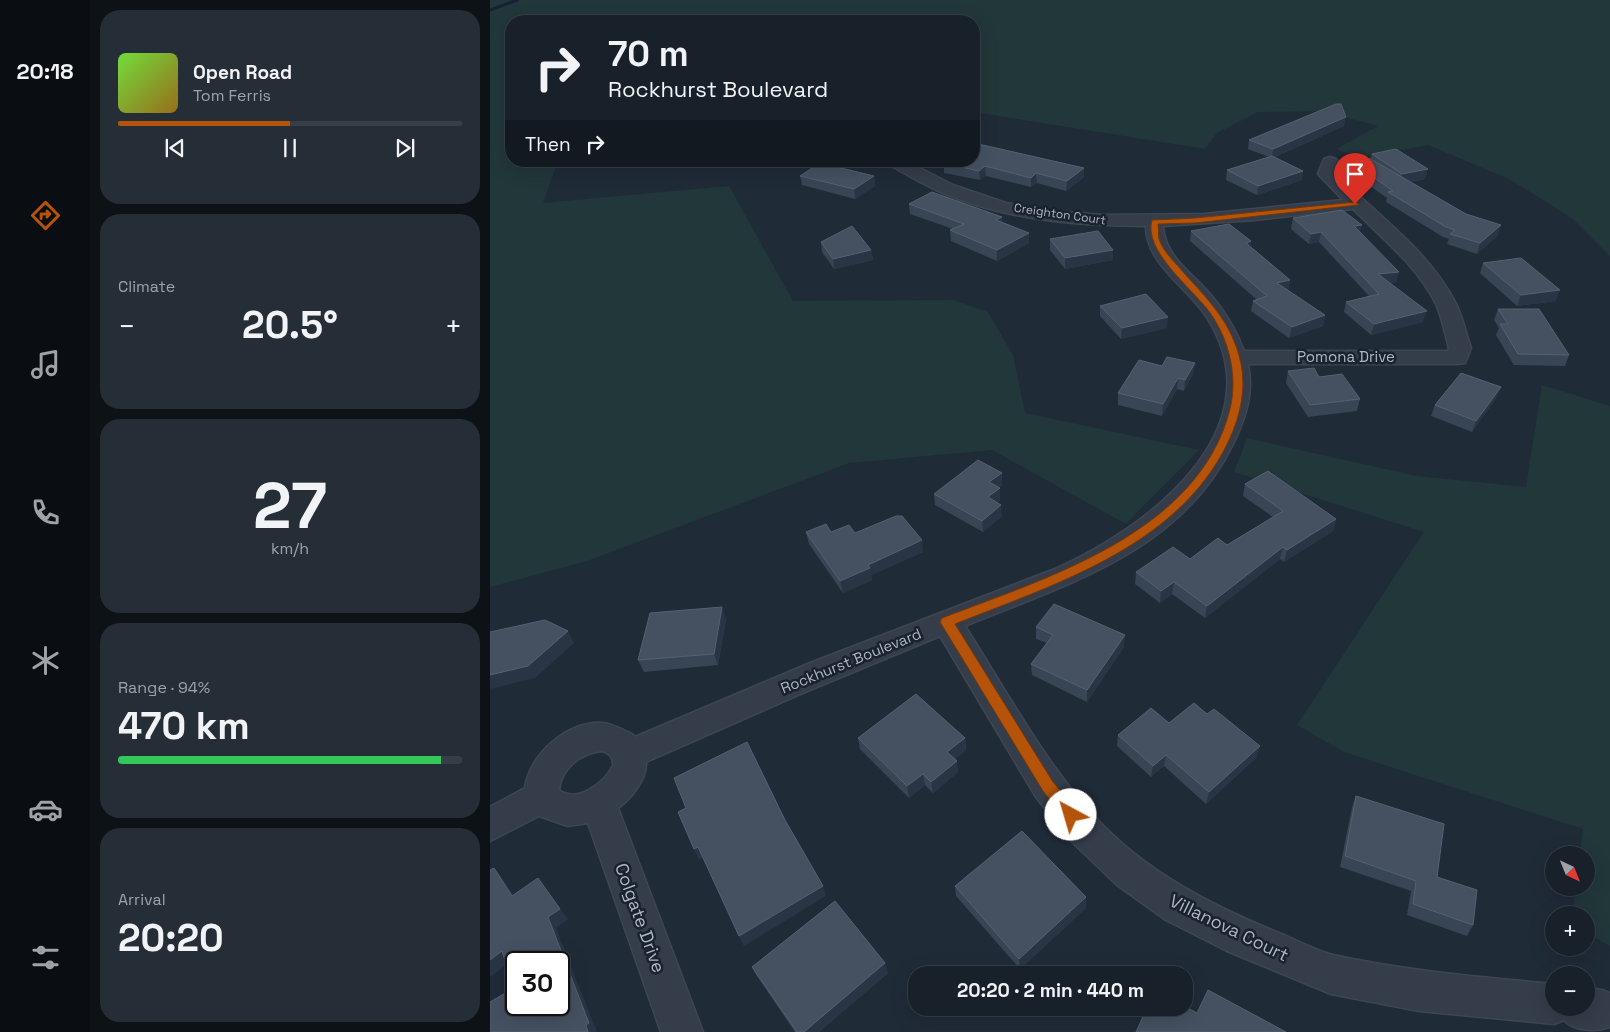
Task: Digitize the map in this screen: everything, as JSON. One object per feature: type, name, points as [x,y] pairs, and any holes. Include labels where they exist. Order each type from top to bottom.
[{"type":"street","points":[[1330,162],[1326,174],[1355,204]]},
{"type":"street","name":"Creighton Court","points":[[906,167],[957,192],[999,205],[1085,220],[1154,222],[1195,220],[1355,204]]},
{"type":"street","name":"Pomona Drive","points":[[1235,357],[1457,358],[1460,348],[1447,306],[1433,281],[1417,261],[1355,204]]},
{"type":"street","name":"Rockhurst Boulevard","points":[[630,754],[834,667],[1075,571],[1115,549],[1153,524],[1184,498],[1204,474],[1220,450],[1232,419],[1238,396],[1239,378],[1229,340],[1213,310],[1162,253],[1156,240],[1154,222]]},
{"type":"street","name":"Villanova Court","points":[[947,622],[1048,786],[1083,830],[1130,873],[1179,906],[1241,937],[1331,974],[1418,991],[1545,1003]]},
{"type":"street","points":[[603,737],[616,740],[630,754],[628,775],[611,796],[599,803],[585,809],[559,809],[549,804],[543,796],[541,784],[544,773],[552,761],[576,743],[603,737]]},
{"type":"street","points":[[490,825],[543,796]]},
{"type":"street","name":"Colgate Drive","points":[[599,803],[682,1032]]},
{"type":"green space","points":[[490,0],[1610,0],[1610,256],[1572,218],[1509,179],[1428,145],[1358,158],[1336,149],[1378,126],[1322,111],[1258,112],[1217,133],[1205,149],[980,113],[980,15],[505,15],[505,167],[556,167],[543,203],[729,186],[793,301],[953,300],[988,312],[1013,355],[1025,413],[1199,450],[1126,524],[992,450],[849,463],[587,561],[490,587]]},
{"type":"green space","points":[[1542,385],[1610,406],[1610,946],[1595,938],[1595,906],[1573,906],[1575,896],[1595,896],[1595,846],[1581,846],[1583,829],[1344,752],[1297,725],[1424,532],[1234,472],[1247,438],[1417,476],[1526,487]]},
{"type":"building","points":[[1336,104],[1341,104],[1346,117],[1273,149],[1249,140]]},
{"type":"building","points":[[980,144],[1084,168],[1067,181],[1036,173],[1031,178],[985,166],[979,171],[962,167],[980,167]]},
{"type":"building","points":[[1396,149],[1428,169],[1402,174],[1372,154]]},
{"type":"building","points":[[1272,156],[1303,171],[1258,186],[1227,170]]},
{"type":"building","points":[[1369,158],[1466,214],[1501,225],[1480,243],[1450,234],[1455,230],[1446,227],[1388,192],[1393,191],[1362,169]]},
{"type":"building","points":[[814,167],[837,167],[874,176],[854,189],[800,176]]},
{"type":"building","points":[[932,192],[1002,217],[996,220],[1029,233],[997,250],[950,230],[964,224],[909,204]]},
{"type":"building","points":[[1342,210],[1362,225],[1354,226],[1399,272],[1378,274],[1427,311],[1374,324],[1346,302],[1379,294],[1321,232],[1311,234],[1293,218]]},
{"type":"building","points":[[1229,224],[1251,241],[1246,243],[1290,280],[1277,283],[1325,315],[1292,327],[1253,301],[1267,296],[1191,231]]},
{"type":"building","points":[[852,226],[871,250],[833,259],[821,242]]},
{"type":"building","points":[[1098,231],[1113,250],[1065,258],[1050,239]]},
{"type":"building","points":[[1521,258],[1560,290],[1521,295],[1483,263]]},
{"type":"building","points":[[1146,294],[1168,317],[1122,328],[1100,306]]},
{"type":"building","points":[[1498,309],[1539,309],[1569,355],[1518,354],[1500,324],[1508,324]]},
{"type":"building","points":[[1167,357],[1195,363],[1185,380],[1178,378],[1163,404],[1118,393],[1139,360],[1162,366]]},
{"type":"building","points":[[1314,368],[1319,377],[1342,374],[1360,399],[1310,405],[1288,371]]},
{"type":"building","points":[[1461,373],[1501,387],[1476,421],[1435,405]]},
{"type":"building","points":[[978,460],[1002,473],[989,482],[1000,488],[988,497],[1001,505],[982,521],[934,494]]},
{"type":"building","points":[[1268,471],[1336,519],[1287,550],[1283,547],[1207,606],[1174,582],[1161,591],[1136,572],[1173,547],[1190,559],[1218,538],[1227,545],[1283,511],[1245,484]]},
{"type":"building","points":[[896,516],[902,516],[922,540],[868,565],[870,568],[840,581],[806,532],[826,524],[831,532],[849,525],[855,533]]},
{"type":"building","points":[[1054,604],[1125,635],[1087,690],[1031,664],[1053,635],[1036,627]]},
{"type":"building","points":[[722,607],[714,654],[638,660],[650,613]]},
{"type":"building","points":[[545,620],[568,631],[528,666],[490,675],[490,632]]},
{"type":"building","points":[[916,694],[965,738],[947,752],[957,761],[931,782],[923,774],[907,786],[858,738]]},
{"type":"building","points":[[1194,703],[1207,714],[1214,709],[1260,746],[1209,792],[1166,755],[1153,766],[1118,735],[1151,708],[1169,723]]},
{"type":"building","points":[[747,742],[785,820],[823,886],[739,936],[698,847],[694,849],[678,812],[686,808],[674,778]]},
{"type":"building","points":[[1356,796],[1444,824],[1437,877],[1477,890],[1473,925],[1413,904],[1416,881],[1345,856]]},
{"type":"building","points":[[1022,831],[1086,897],[1019,959],[955,886]]},
{"type":"building","points":[[494,868],[512,896],[538,878],[560,909],[548,917],[561,951],[505,951],[505,960],[502,951],[490,960],[490,870]]},
{"type":"building","points":[[835,901],[885,963],[804,1032],[797,1032],[752,967]]},
{"type":"building","points":[[570,974],[589,1023],[586,1025],[588,1032],[490,1032],[490,1002],[505,993],[505,1016],[570,1016]]},
{"type":"building","points":[[1208,990],[1286,1032],[1136,1032],[1143,1016],[1193,1016],[1193,1011],[1197,1013]]},
{"type":"waterway","points":[[490,10],[517,0]]},
{"type":"route","points":[[1071,815],[1048,786],[947,622],[1075,571],[1115,549],[1153,524],[1184,498],[1204,474],[1220,450],[1232,419],[1238,396],[1239,378],[1232,346],[1213,310],[1162,253],[1156,240],[1154,222],[1195,220],[1355,204]]}]
